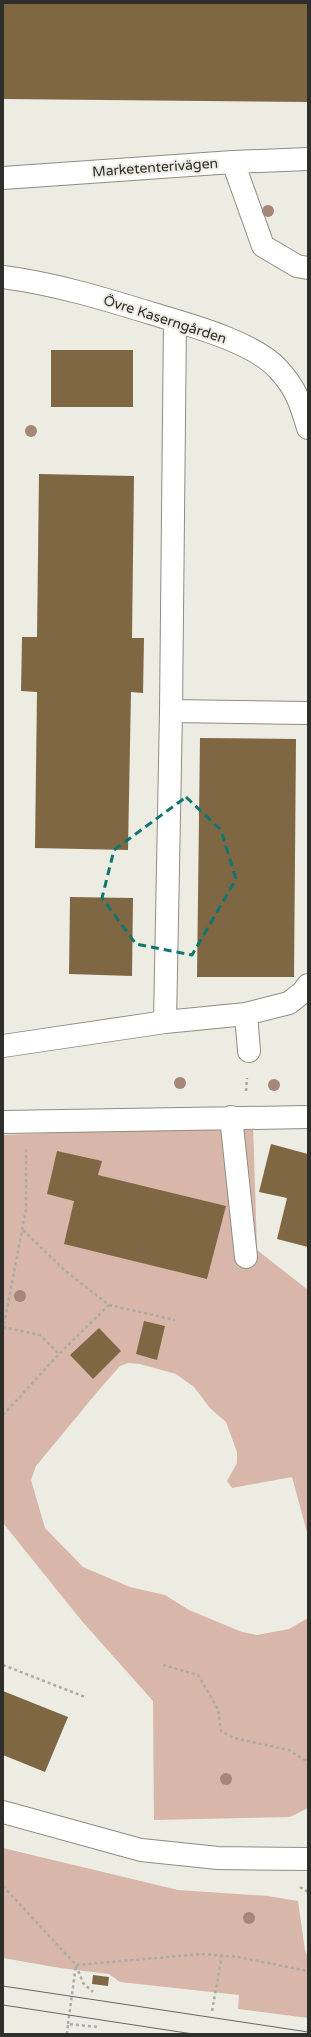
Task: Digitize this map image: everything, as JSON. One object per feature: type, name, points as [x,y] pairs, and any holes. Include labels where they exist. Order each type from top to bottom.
[{"type":"street","name":"Marketenterivägen","points":[[3,178],[232,162],[308,159]]},
{"type":"street","points":[[232,162],[263,246],[297,266],[308,268]]},
{"type":"street","name":"Övre Kaserngården","points":[[3,278],[85,293],[222,336],[257,353],[278,368],[298,394],[308,428]]},
{"type":"street","points":[[166,1022],[175,321]]},
{"type":"street","points":[[171,711],[308,713]]},
{"type":"street","points":[[3,1046],[166,1022],[246,1014],[289,1003],[303,992],[308,985]]},
{"type":"street","points":[[246,1014],[249,1051]]},
{"type":"street","points":[[238,1117],[246,1257]]},
{"type":"street","points":[[3,1122],[308,1117]]},
{"type":"street","points":[[3,1812],[141,1850],[218,1858],[308,1859]]},
{"type":"path","points":[[238,1117],[249,1051]]},
{"type":"path","points":[[25,1121],[26,1209],[3,1328],[40,1335],[59,1354]]},
{"type":"path","points":[[23,1230],[63,1269],[109,1305],[175,1320]]},
{"type":"path","points":[[3,1415],[59,1354],[109,1305]]},
{"type":"path","points":[[3,1666],[84,1697]]},
{"type":"path","points":[[163,1666],[198,1675],[218,1709],[221,1731],[234,1738],[289,1750],[308,1762]]},
{"type":"path","points":[[3,1886],[76,1965],[83,1983],[93,1992]]},
{"type":"path","points":[[76,1965],[176,1955],[222,1955],[308,1971]]},
{"type":"path","points":[[212,2011],[222,1955]]},
{"type":"path","points":[[67,2034],[76,1965]]},
{"type":"path","points":[[68,2024],[99,2027]]},
{"type":"highlighted area","points":[[186,797],[221,830],[236,879],[192,955],[136,944],[102,898],[114,850]]},
{"type":"shaded area","points":[[253,1124],[257,1250],[308,1290],[308,1536],[292,1477],[232,1488],[227,1481],[237,1463],[237,1452],[226,1422],[210,1408],[194,1387],[176,1374],[140,1364],[128,1363],[120,1366],[36,1466],[31,1480],[45,1528],[83,1567],[130,1587],[165,1595],[189,1610],[242,1632],[257,1635],[289,1629],[308,1618],[308,1808],[290,1817],[154,1820],[153,1701],[81,1620],[3,1523],[3,1135]]},
{"type":"shaded area","points":[[3,1848],[178,1890],[268,1896],[298,1901],[305,1950],[308,1958],[308,2018],[238,2009],[239,1995],[120,1982],[109,1974],[60,1968],[3,1958]]},
{"type":"building","points":[[3,3],[308,3],[308,102],[3,99]]},
{"type":"building","points":[[51,350],[133,350],[133,407],[51,407]]},
{"type":"building","points":[[39,474],[134,476],[132,638],[144,638],[143,693],[131,692],[128,850],[35,848],[37,692],[21,691],[22,637],[37,637]]},
{"type":"building","points":[[200,738],[296,739],[294,977],[197,977]]},
{"type":"building","points":[[70,897],[133,898],[132,976],[69,974]]},
{"type":"building","points":[[271,1144],[308,1154],[308,1247],[277,1239],[287,1198],[259,1192]]},
{"type":"building","points":[[57,1151],[102,1161],[98,1175],[226,1206],[207,1279],[64,1244],[74,1201],[47,1194]]},
{"type":"building","points":[[144,1321],[165,1326],[157,1360],[136,1354]]},
{"type":"building","points":[[99,1328],[121,1351],[93,1379],[70,1355]]},
{"type":"building","points":[[3,1691],[68,1717],[45,1772],[3,1755]]},
{"type":"building","points":[[93,1975],[109,1977],[108,1986],[92,1984]]},
{"type":"tram line","points":[[3,1986],[308,2032]]},
{"type":"tram line","points":[[3,2005],[193,2034]]}]
